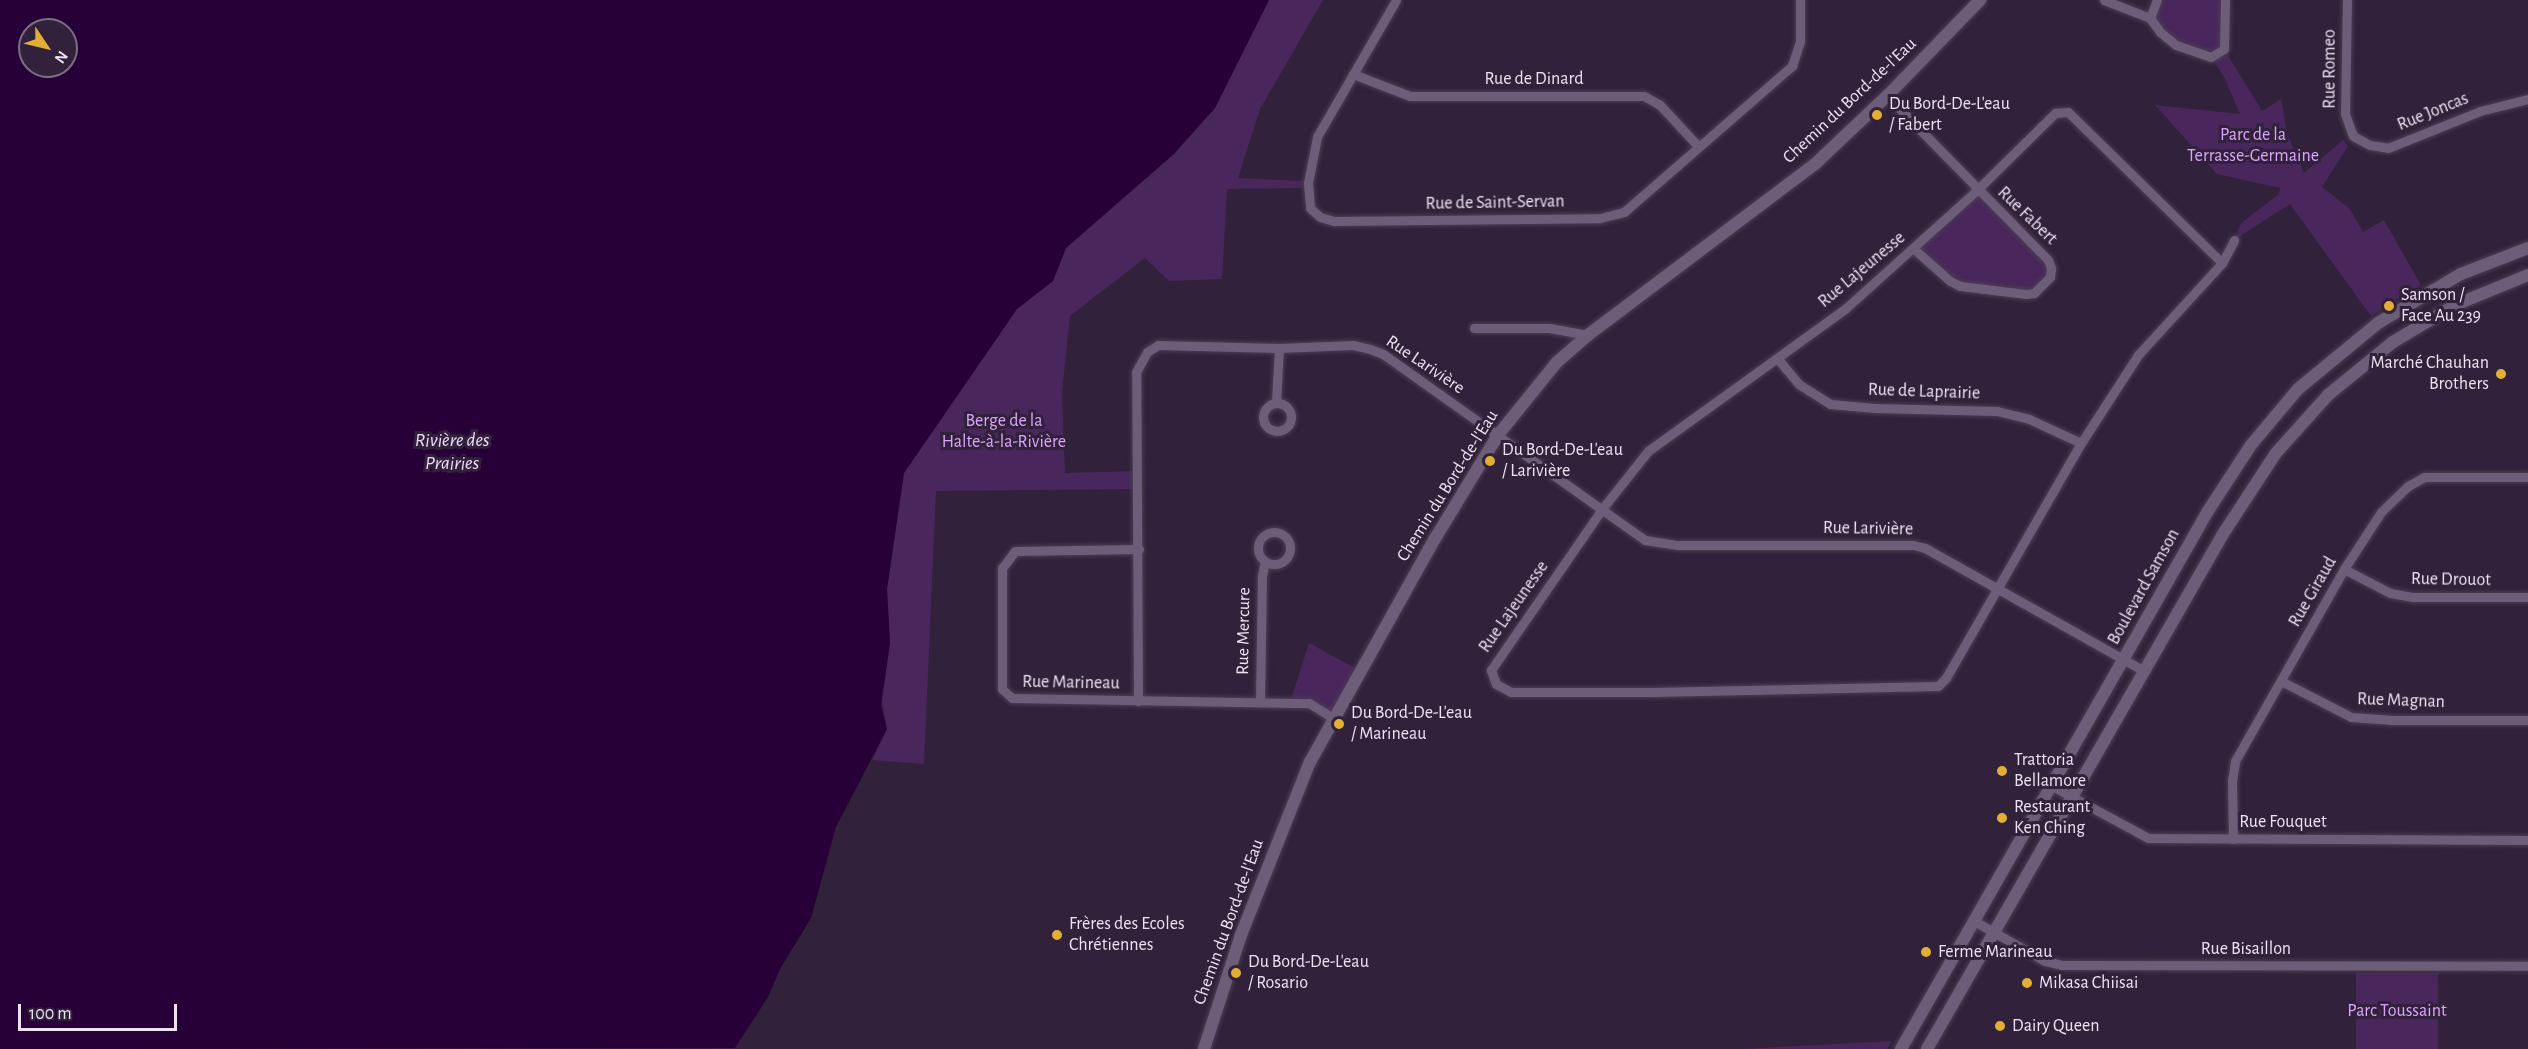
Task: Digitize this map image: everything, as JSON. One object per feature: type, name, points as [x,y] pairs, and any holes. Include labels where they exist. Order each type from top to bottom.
[{"type":"street","name":"Rue de Saint-Servan","points":[[1396,0],[1317,136],[1308,183],[1310,208],[1320,217],[1334,221],[1600,218],[1624,212],[1792,66],[1800,42],[1800,0]]},
{"type":"street","points":[[2104,0],[2150,18],[2160,32],[2176,45],[2211,57],[2224,49],[2225,0]]},
{"type":"street","points":[[2150,18],[2157,0]]},
{"type":"street","name":"Rue Romeo","points":[[2347,0],[2345,114],[2353,136]]},
{"type":"street","name":"Chemin du Bord-de-l'Eau","points":[[1204,1049],[1241,935],[1310,762],[1333,718],[1498,435],[1556,363],[1588,335],[1815,164],[1887,96],[1975,2]]},
{"type":"street","name":"Rue de Dinard","points":[[1353,74],[1410,96],[1644,96],[1660,105],[1698,146]]},
{"type":"street","name":"Rue Fabert","points":[[1887,96],[2048,260],[2051,268],[2050,277],[2034,293],[2026,294],[1960,286],[1950,281],[1914,249]]},
{"type":"street","name":"Rue Joncas","points":[[2353,136],[2370,145],[2388,148],[2480,111],[2528,99]]},
{"type":"street","name":"Rue Lajeunesse","points":[[2222,263],[2068,112],[2055,113],[1914,249],[1846,308],[1648,451],[1602,509],[1491,670],[1496,684],[1511,692],[1929,688],[1938,686],[1946,678],[2081,443],[2138,355],[2222,263],[2234,240]]},
{"type":"street","name":"Boulevard Samson","points":[[1901,1049],[2233,469],[2266,425],[2298,389],[2362,334],[2414,299],[2461,274],[2528,249]]},
{"type":"street","points":[[1927,1049],[2247,493],[2280,447],[2315,408],[2361,367],[2417,327],[2468,299],[2528,275]]},
{"type":"street","points":[[1474,328],[1549,328],[1588,335]]},
{"type":"street","name":"Rue Larivière","points":[[1138,701],[1139,549],[1136,372],[1147,352],[1158,345],[1279,348],[1353,345],[1370,349],[1383,354],[1645,540],[1678,545],[1912,545],[1936,553],[2144,671]]},
{"type":"street","points":[[1276,402],[1279,348]]},
{"type":"street","name":"Rue de Laprairie","points":[[1777,358],[1800,385],[1830,404],[1875,408],[1996,411],[2029,419],[2081,443]]},
{"type":"street","name":"Rue Giraud","points":[[2233,839],[2232,781],[2235,761],[2344,569],[2381,512],[2408,486],[2424,477],[2528,477]]},
{"type":"street","name":"Rue Marineau","points":[[1139,549],[1015,551],[1002,568],[1002,689],[1012,698],[1309,703],[1333,718]]},
{"type":"street","name":"Rue Mercure","points":[[1260,701],[1262,576],[1265,561]]},
{"type":"street","name":"Rue Drouot","points":[[2344,569],[2390,593],[2412,597],[2528,597]]},
{"type":"street","name":"Rue Magnan","points":[[2281,681],[2350,717],[2390,720],[2528,720]]},
{"type":"street","name":"Rue Fouquet","points":[[2052,786],[2148,838],[2528,840]]},
{"type":"street","name":"Rue Bisaillon","points":[[1974,921],[2045,961],[2062,965],[2528,966]]},
{"type":"green space","name":"Berge de la Halte-à-la-Rivière","points":[[1269,0],[1323,0],[1260,109],[1238,178],[1305,181],[1303,188],[1227,189],[1222,279],[1169,281],[1145,258],[1070,316],[1062,393],[1065,473],[1136,471],[1137,489],[936,491],[924,764],[872,760],[887,730],[882,700],[890,643],[887,589],[904,473],[1017,309],[1053,281],[1066,248],[1173,154],[1215,108]]},
{"type":"green space","name":"Parc de la Terrasse-Germaine","points":[[2157,0],[2225,0],[2224,49],[2262,111],[2281,99],[2287,133],[2304,173],[2343,140],[2348,146],[2322,187],[2350,209],[2363,232],[2384,220],[2421,285],[2371,316],[2290,204],[2234,240],[2241,223],[2279,194],[2280,188],[2217,174],[2155,105],[2240,114],[2224,77],[2211,57],[2176,45],[2150,18]]},
{"type":"green space","points":[[1977,190],[2051,268],[2034,293],[1960,286],[1914,249]]},
{"type":"green space","points":[[1309,643],[1359,670],[1333,718],[1309,703],[1290,702]]},
{"type":"green space","name":"Parc Toussaint","points":[[2356,973],[2438,973],[2438,1049],[2356,1049]]},
{"type":"green space","points":[[1892,1041],[1887,1049],[1742,1049]]},
{"type":"water","name":"Rivière des Prairies","points":[[0,0],[1269,0],[1215,108],[1174,154],[1066,248],[1053,281],[1017,309],[904,473],[887,589],[890,643],[881,705],[887,729],[836,827],[811,918],[780,969],[768,997],[735,1048],[0,1049]]},
{"type":"place","name":"Du Bord-De-L'eau / Fabert","points":[[1877,115]]},
{"type":"place","name":"Samson / Face Au 239","points":[[2389,306]]},
{"type":"place","name":"Marché Chauhan Brothers","points":[[2501,374]]},
{"type":"place","name":"Du Bord-De-L'eau / Larivière","points":[[1490,461]]},
{"type":"place","name":"Du Bord-De-L'eau / Marineau","points":[[1339,724]]},
{"type":"place","name":"Trattoria Bellamore","points":[[2002,771]]},
{"type":"place","name":"Restaurant Ken Ching","points":[[2002,818]]},
{"type":"place","name":"Frères des Ecoles Chrétiennes","points":[[1057,935]]},
{"type":"place","name":"Ferme Marineau","points":[[1926,952]]},
{"type":"place","name":"Du Bord-De-L'eau / Rosario","points":[[1236,973]]},
{"type":"place","name":"Mikasa Chiisai","points":[[2027,983]]},
{"type":"place","name":"Dairy Queen","points":[[2000,1026]]}]
